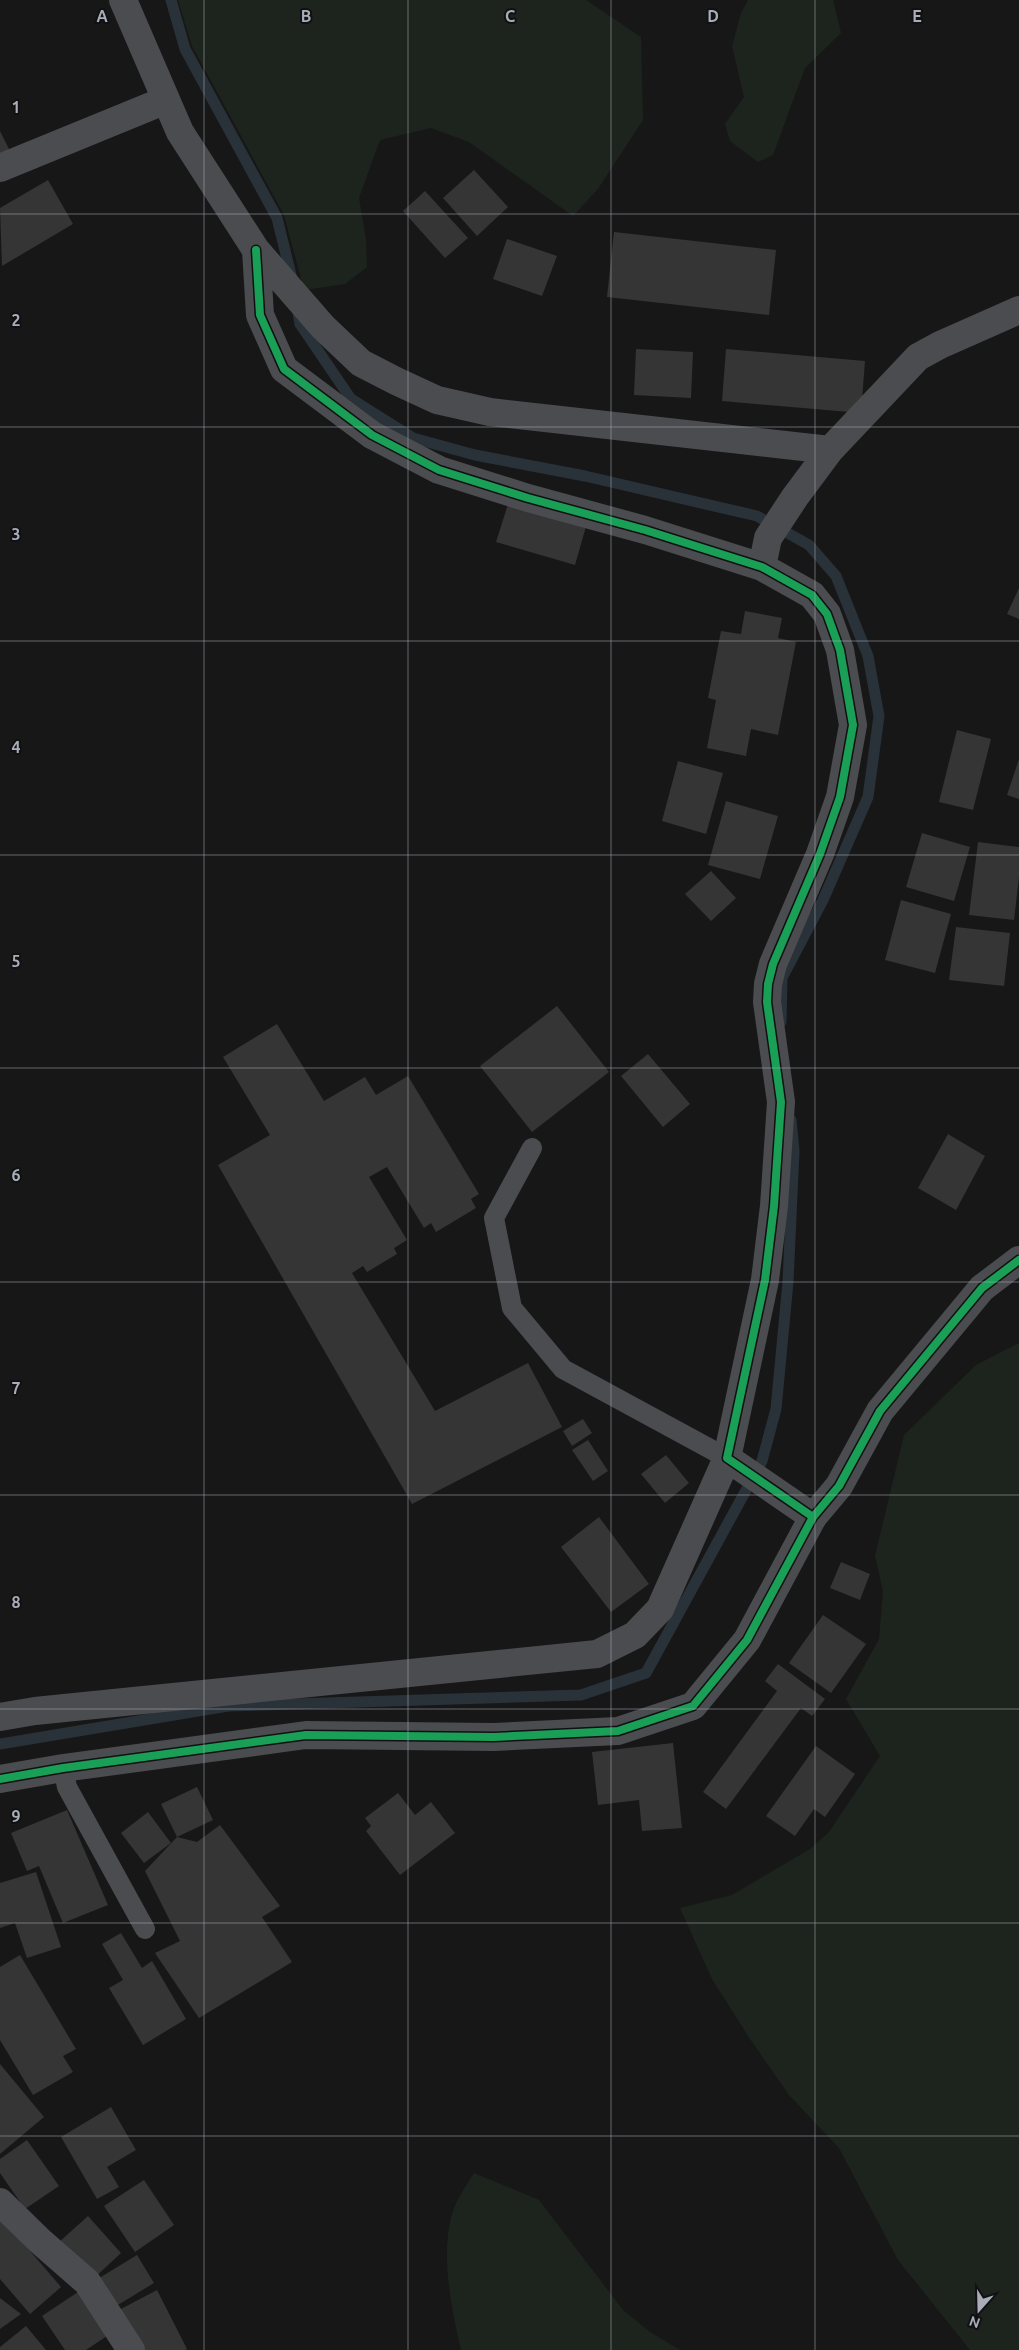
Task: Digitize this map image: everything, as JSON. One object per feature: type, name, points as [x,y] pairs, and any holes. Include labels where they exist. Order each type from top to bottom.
[{"type":"street","points":[[123,0],[180,132],[256,250],[323,327],[361,363],[437,400],[490,412],[830,450]]},
{"type":"street","points":[[0,168],[166,100]]},
{"type":"street","points":[[0,1717],[35,1710],[597,1654],[635,1635],[660,1609],[727,1458],[765,1280],[774,1206],[781,1102],[768,1002],[768,984],[773,964],[820,854],[840,797],[853,725],[840,650],[828,614],[812,595],[762,567],[645,530],[528,498],[439,470],[372,435],[284,369],[260,314],[256,250]]},
{"type":"street","points":[[762,567],[768,538],[794,497],[830,450],[918,357],[1019,310]]},
{"type":"street","points":[[0,1780],[63,1768],[306,1735],[494,1736],[618,1731],[693,1706],[747,1640],[813,1517],[839,1486],[880,1411],[982,1288],[1019,1260]]},
{"type":"street","points":[[727,1458],[813,1517]]},
{"type":"street","points":[[0,2202],[40,2241],[87,2282],[131,2350]]},
{"type":"lane","points":[[532,1148],[494,1218],[512,1308],[563,1369],[727,1458]]},
{"type":"lane","points":[[63,1768],[67,1788],[145,1929]]},
{"type":"shaded area","points":[[178,0],[586,0],[641,37],[643,120],[598,189],[573,216],[469,142],[431,128],[380,140],[359,198],[366,240],[367,267],[345,284],[304,290],[284,215],[192,46]]},
{"type":"shaded area","points":[[748,0],[833,0],[841,33],[805,68],[773,155],[758,162],[730,141],[725,124],[744,97],[732,46],[741,13]]},
{"type":"shaded area","points":[[1019,1343],[1019,2350],[970,2350],[898,2260],[839,2148],[789,2095],[750,2039],[712,1979],[680,1908],[732,1895],[810,1849],[829,1832],[880,1756],[846,1699],[879,1639],[883,1591],[875,1556],[904,1435],[976,1365]]},
{"type":"shaded area","points":[[474,2173],[539,2200],[623,2310],[650,2332],[680,2350],[461,2350],[450,2296],[447,2257],[448,2238],[456,2203]]},
{"type":"building","points":[[0,131],[10,151],[0,155]]},
{"type":"building","points":[[474,170],[508,207],[477,236],[443,198]]},
{"type":"building","points":[[48,180],[73,224],[2,266],[0,208]]},
{"type":"building","points":[[425,191],[468,238],[445,258],[403,211]]},
{"type":"building","points":[[614,232],[776,250],[769,315],[607,297]]},
{"type":"building","points":[[507,239],[557,256],[542,296],[493,279]]},
{"type":"building","points":[[636,349],[693,352],[691,398],[634,395]]},
{"type":"building","points":[[726,349],[865,361],[861,413],[722,401]]},
{"type":"building","points":[[509,501],[587,523],[575,565],[496,542]]},
{"type":"building","points":[[1019,588],[1019,619],[1007,614]]},
{"type":"building","points":[[745,611],[782,618],[778,638],[796,642],[778,735],[751,729],[746,756],[707,748],[716,700],[708,698],[721,631],[741,634]]},
{"type":"building","points":[[957,730],[991,739],[973,810],[939,802]]},
{"type":"building","points":[[1019,759],[1019,799],[1007,795]]},
{"type":"building","points":[[678,761],[723,773],[706,834],[662,821]]},
{"type":"building","points":[[726,801],[778,816],[760,879],[708,865]]},
{"type":"building","points":[[922,833],[970,847],[954,901],[906,887]]},
{"type":"building","points":[[978,842],[1019,847],[1019,877],[1014,920],[969,915]]},
{"type":"building","points":[[711,871],[736,898],[711,921],[685,894]]},
{"type":"building","points":[[901,900],[951,914],[935,973],[885,960]]},
{"type":"building","points":[[956,927],[1010,933],[1004,986],[949,980]]},
{"type":"building","points":[[557,1006],[609,1072],[532,1132],[480,1066]]},
{"type":"building","points":[[277,1024],[324,1101],[365,1077],[376,1095],[408,1076],[479,1194],[471,1199],[476,1208],[436,1232],[431,1223],[424,1228],[387,1167],[369,1177],[407,1240],[394,1248],[397,1254],[367,1272],[363,1266],[352,1273],[435,1411],[528,1363],[562,1427],[412,1504],[218,1165],[270,1135],[223,1057]]},
{"type":"building","points":[[648,1054],[690,1104],[663,1127],[621,1076]]},
{"type":"building","points":[[948,1134],[985,1156],[956,1210],[918,1188]]},
{"type":"building","points":[[583,1419],[592,1433],[572,1446],[563,1431]]},
{"type":"building","points":[[588,1440],[608,1471],[593,1481],[572,1450]]},
{"type":"building","points":[[666,1455],[689,1483],[665,1503],[641,1474]]},
{"type":"building","points":[[599,1517],[649,1584],[611,1612],[561,1547]]},
{"type":"building","points":[[841,1562],[870,1574],[860,1600],[830,1588]]},
{"type":"building","points":[[823,1615],[866,1644],[831,1693],[789,1663]]},
{"type":"building","points":[[778,1664],[825,1699],[812,1716],[801,1708],[726,1809],[703,1792],[777,1691],[765,1681]]},
{"type":"building","points":[[673,1743],[682,1828],[642,1831],[639,1800],[598,1805],[592,1752]]},
{"type":"building","points":[[816,1746],[855,1774],[825,1817],[814,1809],[795,1836],[766,1816]]},
{"type":"building","points":[[197,1787],[213,1820],[177,1837],[161,1804]]},
{"type":"building","points":[[398,1793],[415,1815],[431,1802],[455,1833],[400,1875],[366,1831],[371,1826],[365,1818]]},
{"type":"building","points":[[67,1810],[108,1905],[63,1923],[39,1866],[27,1871],[11,1833]]},
{"type":"building","points":[[148,1812],[171,1843],[144,1863],[121,1833]]},
{"type":"building","points":[[220,1825],[280,1906],[262,1917],[292,1962],[199,2018],[155,1953],[180,1941],[145,1871],[177,1837],[197,1842]]},
{"type":"building","points":[[36,1872],[61,1947],[27,1958],[15,1923],[0,1928],[0,1883]]},
{"type":"building","points":[[121,1933],[142,1968],[152,1961],[186,2019],[143,2045],[109,1988],[123,1980],[102,1944]]},
{"type":"building","points":[[20,1955],[76,2049],[63,2056],[73,2072],[33,2095],[0,2040],[0,1967]]},
{"type":"building","points":[[0,2064],[44,2117],[0,2154]]},
{"type":"building","points":[[111,2107],[136,2150],[107,2167],[119,2187],[97,2199],[61,2137]]},
{"type":"building","points":[[27,2140],[59,2186],[25,2209],[0,2173],[0,2159]]},
{"type":"building","points":[[144,2180],[174,2225],[135,2252],[104,2206]]},
{"type":"building","points":[[0,2216],[61,2287],[30,2314],[0,2279]]},
{"type":"building","points":[[88,2216],[121,2253],[92,2280],[58,2243]]},
{"type":"building","points":[[137,2255],[154,2283],[113,2308],[96,2280]]},
{"type":"building","points":[[84,2288],[113,2332],[86,2350],[65,2350],[42,2316]]},
{"type":"building","points":[[157,2290],[187,2349],[185,2350],[140,2350],[119,2310]]},
{"type":"building","points":[[0,2298],[21,2314],[0,2329]]},
{"type":"building","points":[[26,2326],[46,2350],[0,2350],[0,2347]]},
{"type":"waterway","points":[[171,0],[185,49],[277,218],[293,283]]},
{"type":"waterway","points":[[297,306],[300,324],[351,399],[413,438],[475,455],[585,476],[757,516],[809,545],[836,576],[868,656],[879,716],[868,797],[823,900],[782,978],[781,1022]]},
{"type":"waterway","points":[[0,1744],[228,1706],[581,1695],[646,1673],[762,1461],[776,1409],[788,1282],[794,1151],[791,1120]]},
{"type":"cycle path","points":[[256,250],[260,315],[284,369],[372,435],[439,470],[528,498],[645,530],[762,567],[812,595],[827,614],[840,650],[853,725],[840,797],[820,854],[773,964],[768,984],[767,1002],[781,1102],[774,1206],[765,1280],[727,1458],[813,1517]]},
{"type":"cycle path","points":[[0,1779],[63,1768],[306,1735],[494,1737],[618,1731],[693,1706],[747,1640],[813,1517],[839,1486],[880,1411],[982,1288],[1019,1260]]}]
